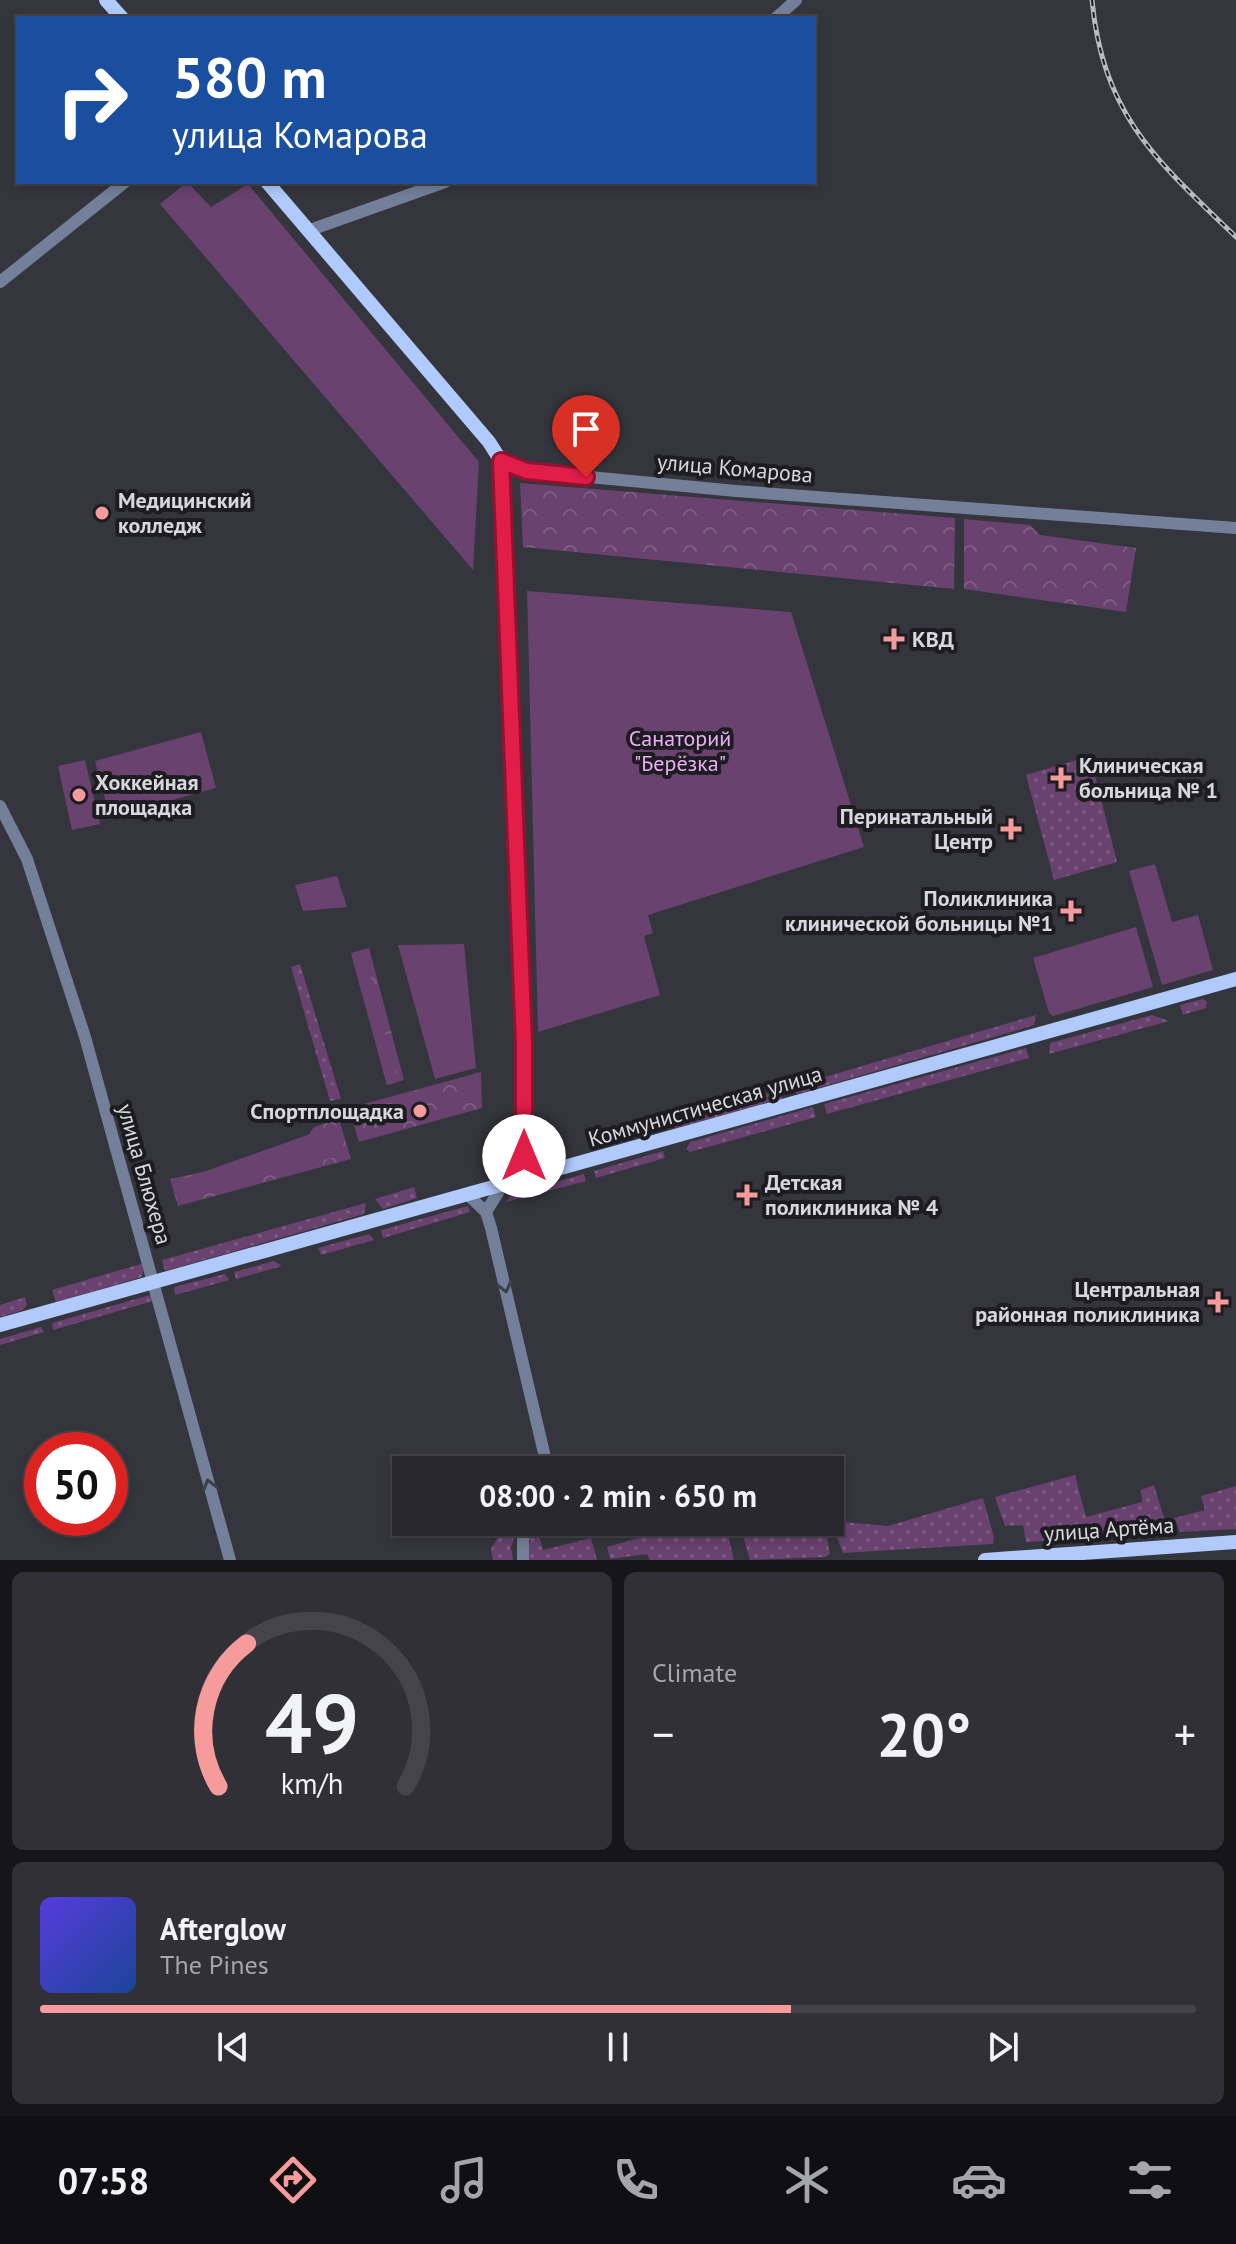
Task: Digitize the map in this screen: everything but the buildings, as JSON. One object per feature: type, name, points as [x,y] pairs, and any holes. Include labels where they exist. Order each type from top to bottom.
[{"type":"main road","points":[[106,0],[120,16]]},
{"type":"main road","points":[[269,184],[489,442],[501,461],[524,1044],[524,1156],[530,1178]]},
{"type":"main road","name":"Коммунистическая улица","points":[[0,1325],[1236,979]]},
{"type":"main road","points":[[502,1186],[524,1156]]},
{"type":"main road","name":"улица Артёма","points":[[985,1560],[1236,1542]]},
{"type":"street","points":[[778,16],[796,0]]},
{"type":"street","points":[[0,282],[122,184]]},
{"type":"street","points":[[310,230],[439,184]]},
{"type":"street","name":"улица Комарова","points":[[501,461],[527,471],[736,491],[1236,528]]},
{"type":"street","name":"улица Блюхера","points":[[0,806],[27,859],[45,908],[230,1560]]},
{"type":"street","points":[[486,1212],[502,1186]]},
{"type":"street","points":[[468,1195],[486,1212],[545,1456]]},
{"type":"street","points":[[523,1560],[524,1536]]},
{"type":"green space","points":[[185,184],[189,184],[211,207],[248,184],[479,462],[473,570],[160,204]]},
{"type":"green space","points":[[520,483],[955,518],[954,589],[523,547]]},
{"type":"green space","points":[[964,519],[1030,525],[1040,535],[1136,548],[1126,612],[964,589]]},
{"type":"green space","name":"Санаторий \"Берёзка\"","points":[[527,591],[791,612],[864,847],[648,915],[653,933],[644,936],[660,995],[538,1032]]},
{"type":"green space","points":[[201,732],[216,788],[110,817],[95,761]]},
{"type":"green space","points":[[1090,756],[1117,862],[1054,880],[1026,775]]},
{"type":"green space","name":"Хоккейная площадка","points":[[85,760],[100,824],[72,830],[58,766]]},
{"type":"green space","points":[[1155,864],[1172,922],[1198,915],[1213,970],[1162,985],[1129,871]]},
{"type":"green space","points":[[337,876],[347,907],[303,911],[295,885]]},
{"type":"green space","points":[[1136,927],[1153,987],[1053,1016],[1049,1013],[1033,958]]},
{"type":"green space","points":[[464,944],[476,1068],[435,1079],[398,945]]},
{"type":"green space","points":[[369,948],[404,1080],[387,1085],[351,953]]},
{"type":"green space","points":[[365,957],[398,1082],[387,1085],[353,961]]},
{"type":"green space","points":[[300,964],[341,1099],[330,1101],[291,967]]},
{"type":"green space","points":[[1203,999],[1207,1002],[1206,1008],[1183,1015],[1180,1005]]},
{"type":"green space","points":[[1036,1015],[1034,1025],[1018,1030],[797,1094],[794,1086]]},
{"type":"green space","points":[[1152,1015],[1169,1021],[1049,1054],[1050,1043]]},
{"type":"green space","points":[[1026,1048],[1029,1058],[827,1114],[824,1104]]},
{"type":"green space","points":[[481,1072],[482,1108],[359,1142],[349,1108]]},
{"type":"green space","points":[[783,1089],[782,1099],[676,1128],[672,1120]]},
{"type":"green space","points":[[813,1107],[816,1117],[690,1152],[686,1149],[690,1142]]},
{"type":"green space","points":[[339,1119],[351,1159],[178,1206],[170,1179],[296,1152],[314,1127]]},
{"type":"green space","points":[[336,1125],[342,1155],[182,1200],[172,1183]]},
{"type":"green space","points":[[663,1151],[665,1158],[596,1178],[594,1171]]},
{"type":"green space","points":[[584,1174],[586,1181],[506,1202],[512,1194]]},
{"type":"green space","points":[[414,1187],[417,1198],[383,1209],[375,1199]]},
{"type":"green space","points":[[366,1203],[364,1214],[165,1271],[162,1260]]},
{"type":"green space","points":[[468,1206],[470,1212],[383,1238],[381,1230]]},
{"type":"green space","points":[[369,1234],[374,1240],[321,1255],[318,1248]]},
{"type":"green space","points":[[274,1261],[282,1266],[236,1279],[234,1272]]},
{"type":"green space","points":[[144,1263],[142,1277],[56,1302],[52,1290]]},
{"type":"green space","points":[[225,1274],[229,1280],[175,1295],[174,1287]]},
{"type":"green space","points":[[150,1295],[153,1301],[53,1330],[52,1323]]},
{"type":"green space","points":[[25,1297],[27,1305],[23,1310],[0,1317],[0,1305]]},
{"type":"green space","points":[[41,1327],[44,1332],[0,1345],[0,1339]]},
{"type":"green space","points":[[1075,1475],[1086,1517],[1142,1502],[1141,1490],[1154,1485],[1167,1528],[1163,1533],[1026,1542],[1023,1525],[1005,1526],[995,1497]]},
{"type":"green space","points":[[1236,1486],[1236,1529],[1180,1532],[1174,1518],[1205,1510],[1201,1496]]},
{"type":"green space","points":[[983,1498],[994,1537],[993,1544],[843,1553],[837,1536],[844,1536],[844,1522],[888,1526]]},
{"type":"green space","points":[[499,1536],[515,1536],[511,1547],[513,1560],[493,1560],[491,1549]]},
{"type":"green space","points":[[531,1536],[539,1536],[543,1550],[591,1538],[597,1560],[528,1560]]},
{"type":"green space","points":[[645,1536],[728,1536],[734,1560],[650,1560],[647,1554],[610,1559],[607,1547]]},
{"type":"green space","points":[[743,1536],[827,1536],[830,1554],[825,1557],[750,1560]]},
{"type":"railway","points":[[1092,0],[1098,40],[1108,75],[1139,134],[1182,185],[1236,237]]},
{"type":"place","name":"Медицинский колледж","points":[[102,513]]},
{"type":"place","name":"КВД","points":[[894,639]]},
{"type":"place","name":"Клиническая больница № 1","points":[[1061,778]]},
{"type":"place","name":"Хоккейная площадка","points":[[79,795]]},
{"type":"place","name":"Перинатальный Центр","points":[[1011,829]]},
{"type":"place","name":"Поликлиника клинической больницы №1","points":[[1071,911]]},
{"type":"place","name":"Спортплощадка","points":[[420,1111]]},
{"type":"place","name":"Детская поликлиника № 4","points":[[747,1195]]},
{"type":"place","name":"Центральная районная поликлиника","points":[[1218,1302]]},
{"type":"route","points":[[524,1156],[524,1044],[501,461],[527,471],[586,477]]}]
